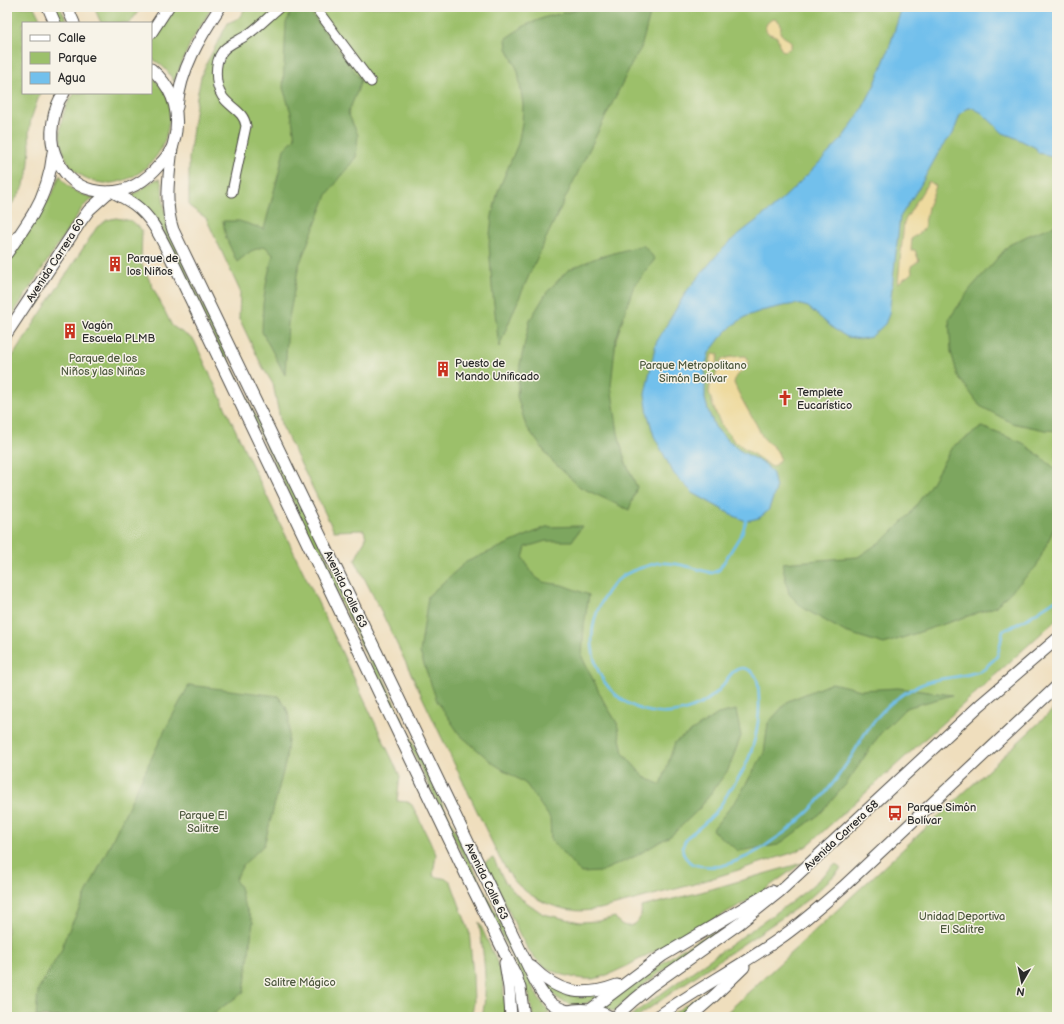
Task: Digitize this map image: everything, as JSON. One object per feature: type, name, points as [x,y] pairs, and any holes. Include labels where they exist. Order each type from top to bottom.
[{"type":"main road","points":[[48,7],[55,22]]},
{"type":"main road","points":[[67,7],[74,22]]},
{"type":"main road","points":[[152,31],[168,7]]},
{"type":"main road","points":[[177,112],[180,89],[187,67],[203,32],[220,7]]},
{"type":"main road","points":[[152,70],[167,86],[177,112]]},
{"type":"main road","points":[[7,253],[38,204],[48,177],[52,164],[53,124],[57,108],[63,94]]},
{"type":"main road","name":"Avenida Calle 63","points":[[177,112],[176,134],[172,148],[168,191],[170,217],[173,230],[523,956],[547,999],[552,1004],[568,1011]]},
{"type":"main road","points":[[53,151],[60,166],[76,183],[100,192],[111,192],[132,187],[143,180],[158,167],[172,148]]},
{"type":"main road","name":"Avenida Calle 63","points":[[111,192],[140,209],[151,221],[158,233],[516,976],[524,1017]]},
{"type":"main road","name":"Avenida Carrera 60","points":[[7,333],[80,221],[89,210],[111,192]]},
{"type":"main road","name":"Avenida Carrera 68","points":[[611,1016],[761,907],[796,877],[980,705],[1057,639]]},
{"type":"main road","points":[[370,673],[384,667]]},
{"type":"main road","points":[[658,1017],[680,1001],[759,953],[818,909],[1057,686]]},
{"type":"main road","points":[[590,1010],[662,956],[796,877]]},
{"type":"main road","points":[[501,945],[510,988],[511,1017]]},
{"type":"main road","points":[[690,1017],[759,953]]},
{"type":"main road","points":[[523,956],[533,968],[546,979],[558,987],[568,990],[594,992],[628,981]]},
{"type":"main road","points":[[552,1017],[568,1011],[579,1010],[590,1010],[611,1016]]},
{"type":"street","points":[[232,192],[246,121],[243,116],[225,100],[219,89],[216,72],[219,57],[223,50],[249,34],[280,7]]},
{"type":"street","points":[[315,7],[370,82]]},
{"type":"green space","points":[[7,7],[34,7],[42,22],[22,22],[22,94],[40,94],[31,119],[29,133],[30,148],[28,174],[21,191],[7,211]]},
{"type":"green space","points":[[53,7],[60,7],[68,22],[60,22]]},
{"type":"green space","points":[[94,7],[141,7],[131,22],[101,22]]},
{"type":"green space","points":[[176,7],[212,7],[190,44],[174,82],[164,68],[152,59],[152,43]]},
{"type":"green space","name":"Parque Metropolitano Simón Bolívar","points":[[246,7],[1057,7],[1057,619],[807,846],[792,853],[691,885],[600,909],[579,911],[556,907],[539,900],[524,890],[512,878],[500,859],[355,560],[366,538],[364,530],[334,531],[281,424],[273,384],[262,366],[239,318],[240,291],[206,218],[189,206],[189,159],[201,77],[207,62],[228,23],[239,18]]},
{"type":"green space","points":[[293,7],[306,7],[361,80],[348,113],[358,135],[356,157],[327,195],[299,265],[288,323],[285,375],[262,332],[263,304],[273,255],[265,246],[251,251],[237,262],[226,238],[223,221],[239,221],[264,229],[284,149],[295,138],[291,113],[283,88],[286,23]]},
{"type":"green space","points":[[588,7],[652,7],[641,48],[633,61],[546,238],[499,347],[489,244],[492,216],[498,191],[518,144],[522,124],[523,105],[518,71],[507,48],[506,38],[526,25],[546,17]]},
{"type":"green space","points":[[152,77],[164,91],[170,109],[169,124],[163,145],[149,165],[133,176],[124,180],[106,183],[97,182],[83,177],[71,166],[62,147],[60,133],[62,118],[74,94],[152,94]]},
{"type":"green space","points":[[60,175],[74,191],[95,198],[82,208],[7,323],[7,263],[54,190]]},
{"type":"green space","points":[[159,179],[162,185],[168,230],[242,389],[301,504],[367,640],[402,721],[480,882],[539,999],[550,1012],[541,1017],[533,1017],[529,995],[522,977],[160,225],[147,207],[133,198],[134,194],[155,180]]},
{"type":"green space","name":"Parque El Salitre","points":[[116,218],[132,221],[142,230],[141,263],[172,326],[194,340],[400,776],[397,801],[408,802],[412,805],[436,854],[433,876],[447,879],[451,882],[469,931],[474,1003],[471,1017],[7,1017],[7,365],[97,227],[107,220]]},
{"type":"green space","points":[[1057,225],[1057,431],[1012,423],[980,406],[958,376],[951,352],[949,319],[970,289],[1009,245],[1031,234]]},
{"type":"green space","points":[[643,245],[655,259],[633,288],[616,339],[611,385],[618,433],[625,461],[637,487],[629,510],[580,487],[551,460],[526,426],[517,396],[520,364],[530,320],[547,292],[568,270],[596,258]]},
{"type":"green space","points":[[982,427],[1023,443],[1057,470],[1057,522],[1036,567],[995,607],[884,644],[845,632],[803,608],[789,594],[782,563],[858,557],[886,538],[910,514],[931,484],[952,447]]},
{"type":"green space","points":[[582,526],[572,541],[546,541],[526,547],[523,558],[534,576],[543,582],[562,585],[589,595],[584,626],[582,657],[603,700],[617,723],[623,753],[644,777],[661,785],[675,742],[718,714],[736,710],[741,736],[728,770],[700,808],[672,835],[634,857],[600,872],[581,873],[551,840],[550,818],[526,784],[494,764],[460,735],[437,701],[420,653],[428,596],[466,562],[546,527]]},
{"type":"green space","points":[[832,683],[861,690],[898,688],[952,695],[906,708],[880,734],[846,784],[820,814],[778,845],[738,851],[712,830],[737,799],[764,753],[768,723],[788,701]]},
{"type":"green space","points":[[189,685],[278,696],[286,707],[289,716],[286,760],[264,845],[243,865],[235,880],[240,887],[243,901],[253,922],[244,992],[208,1017],[36,1017],[38,990],[62,949],[65,938],[165,730]]},
{"type":"green space","name":"Unidad Deportiva El Salitre","points":[[1057,706],[1057,1017],[722,1017],[973,784]]},
{"type":"green space","points":[[493,858],[505,882],[519,897],[543,914],[580,922],[599,921],[615,917],[623,925],[628,926],[636,923],[639,919],[641,907],[701,892],[802,863],[753,898],[627,966],[602,977],[587,979],[566,976],[552,971],[546,968],[535,958],[521,937],[502,896],[484,863]]},
{"type":"green space","points":[[836,864],[841,869],[812,896],[795,909],[637,1017],[629,1017],[790,903]]},
{"type":"green space","points":[[479,922],[497,962],[503,985],[506,1017],[482,1017],[485,981],[484,958]]},
{"type":"green space","points":[[726,925],[646,983],[614,1011],[602,1008],[619,994],[681,950]]},
{"type":"green space","points":[[724,979],[682,1017],[668,1017]]},
{"type":"green space","points":[[545,984],[603,994],[587,1003],[579,1005],[571,1004],[557,998]]},
{"type":"sand","points":[[773,19],[781,25],[781,35],[791,42],[791,47],[788,50],[782,50],[779,46],[777,37],[766,31],[766,24]]},
{"type":"sand","points":[[929,181],[936,186],[928,207],[924,229],[912,238],[911,250],[915,250],[919,261],[911,266],[912,273],[898,283],[904,222]]},
{"type":"sand","points":[[712,354],[719,354],[717,362],[720,364],[722,359],[737,356],[746,356],[748,359],[749,365],[738,375],[734,383],[762,436],[774,448],[780,458],[777,464],[772,467],[734,441],[721,425],[709,392],[710,385],[719,366],[716,363],[714,368],[709,366]]},
{"type":"water","points":[[902,7],[1057,7],[1057,157],[1038,153],[1036,148],[1003,133],[982,113],[971,107],[965,110],[960,115],[953,134],[941,148],[920,186],[900,217],[889,314],[885,324],[871,337],[861,339],[847,337],[834,329],[808,307],[797,304],[761,311],[747,316],[733,325],[721,337],[709,353],[705,368],[705,399],[709,413],[715,427],[725,438],[739,450],[766,465],[773,474],[776,489],[768,511],[759,518],[746,521],[693,493],[674,474],[654,436],[648,415],[645,394],[656,343],[686,292],[716,256],[735,237],[774,207],[841,140],[861,111],[875,84],[889,48]]},
{"type":"waterway","points":[[746,521],[742,533],[719,570],[712,573],[677,564],[657,563],[629,573],[616,581],[608,591],[597,613],[593,627],[592,642],[594,656],[598,669],[605,682],[627,703],[650,712],[674,712],[697,706],[717,692],[731,674],[738,669],[747,669],[755,675],[758,685],[759,709],[757,729],[749,757],[741,774],[715,813],[688,837],[683,846],[683,853],[686,858],[691,863],[697,865],[721,866],[731,863],[756,852],[788,830],[809,811],[831,786],[868,729],[889,705],[911,689],[928,682],[967,675],[984,670],[997,656],[1003,631],[1025,620],[1057,599]]},
{"type":"place","name":"Parque de los Niños","points":[[115,264]]},
{"type":"place","name":"Vagón Escuela PLMB","points":[[70,331]]},
{"type":"place","name":"Puesto de Mando Unificado","points":[[443,369]]},
{"type":"place","name":"Templete Eucarístico","points":[[785,398]]},
{"type":"place","name":"Parque Simón Bolívar","points":[[895,813]]},
{"type":"park label","name":"Parque de los Niños y las Niñas","points":[[103,364]]},
{"type":"park label","name":"Salitre Mágico","points":[[300,982]]}]
